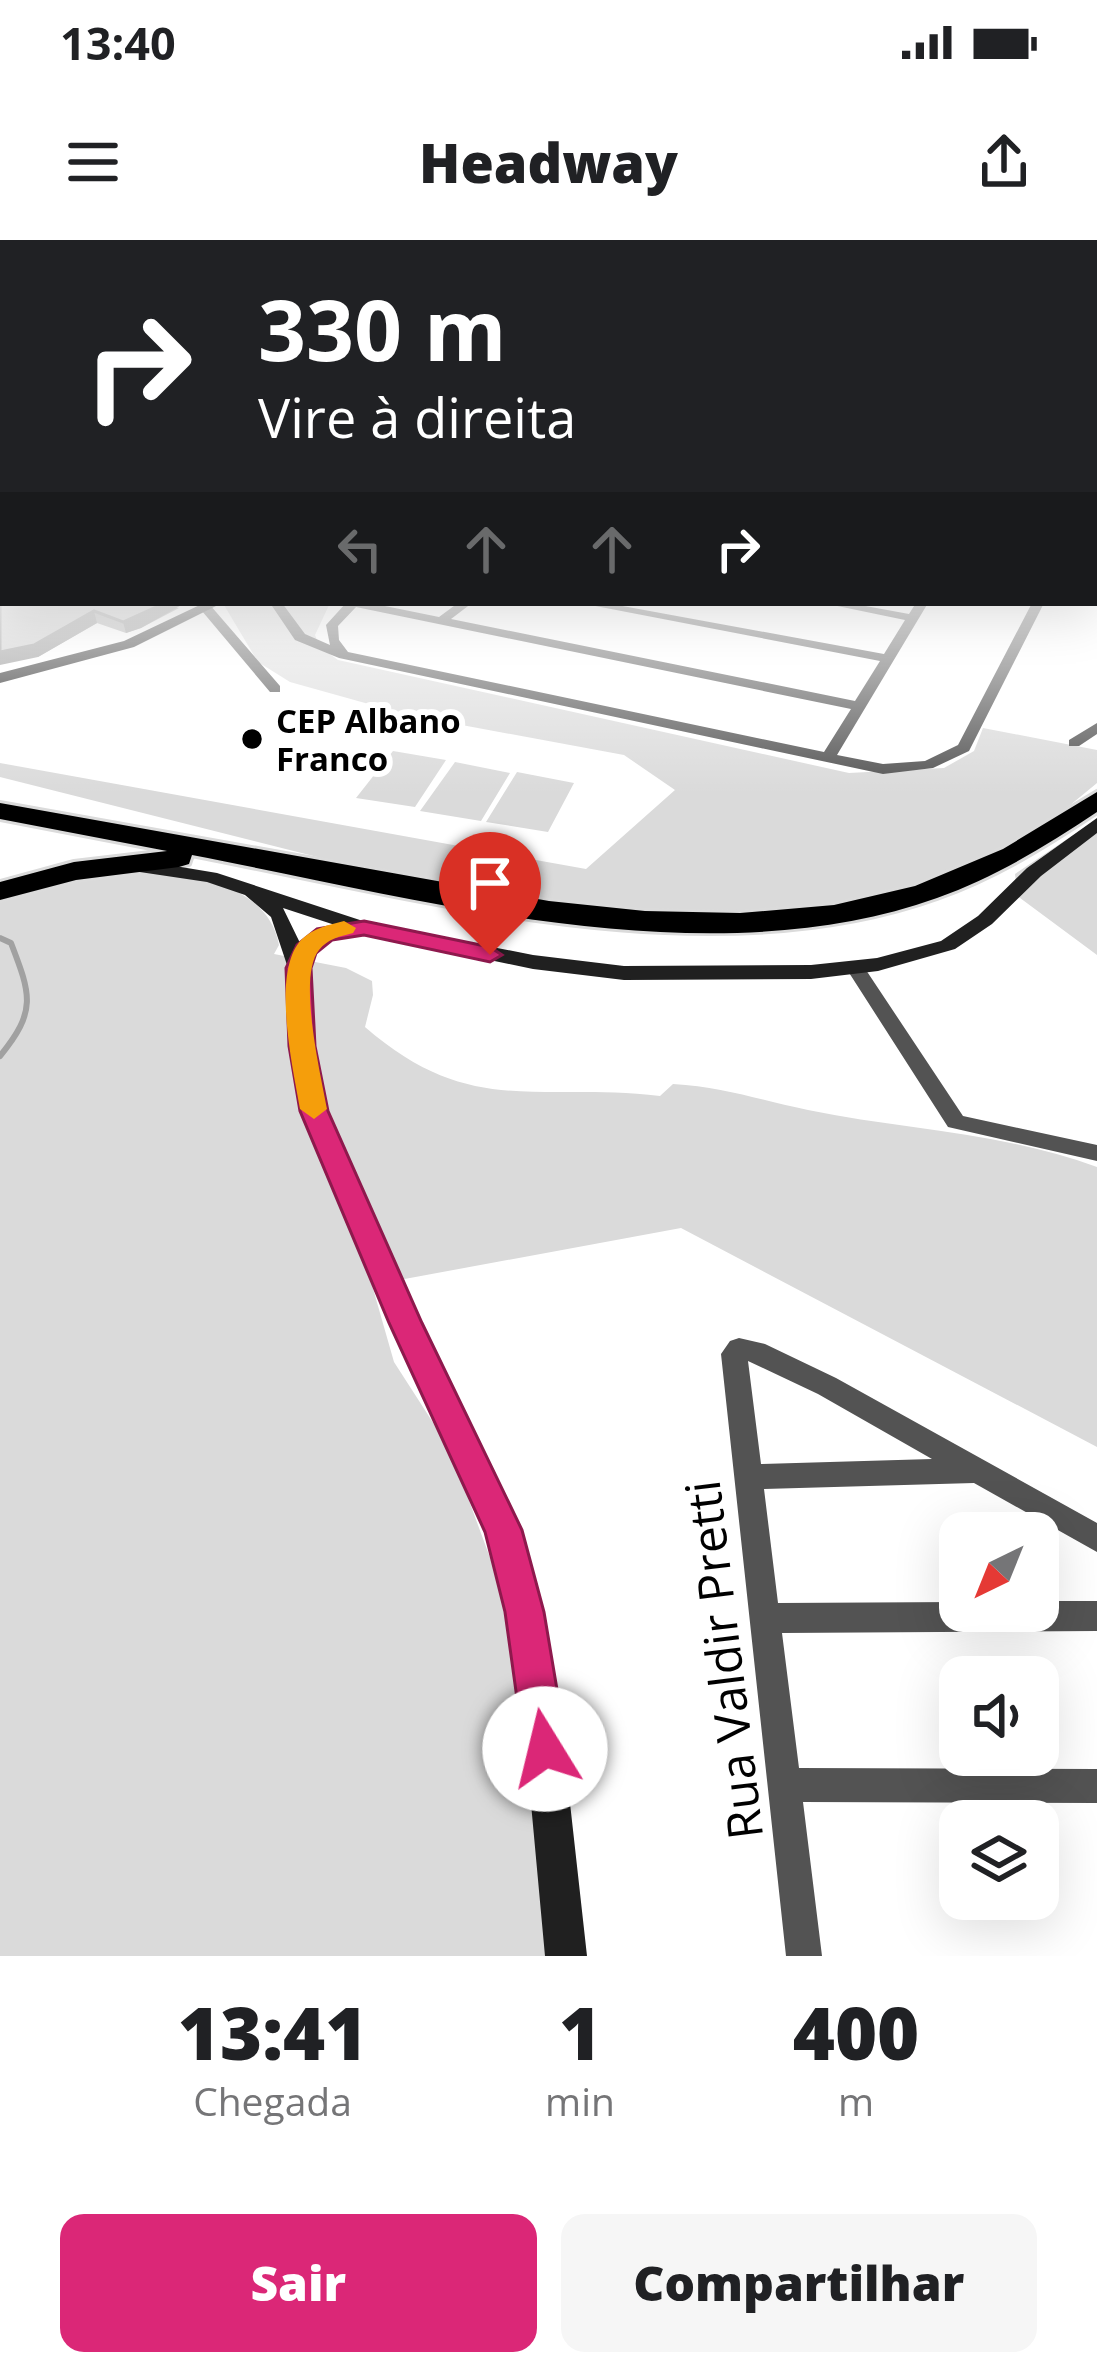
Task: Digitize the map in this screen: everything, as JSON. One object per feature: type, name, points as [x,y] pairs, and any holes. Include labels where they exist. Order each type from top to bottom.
[{"type":"highway","points":[[0,785],[449,895]]},
{"type":"highway","points":[[0,812],[547,912],[661,923],[751,922],[850,910],[925,894],[1000,866],[1097,800]]},
{"type":"highway","points":[[0,812],[38,834],[46,854],[0,886]]},
{"type":"highway","points":[[0,886],[169,858],[293,866]]},
{"type":"street","points":[[0,676],[129,644],[150,634]]},
{"type":"street","points":[[232,634],[274,689]]},
{"type":"street","points":[[298,634],[344,656],[884,769],[928,765],[958,754],[968,743],[1022,634]]},
{"type":"street","points":[[333,634],[344,656]]},
{"type":"street","points":[[505,634],[858,706]]},
{"type":"street","points":[[754,634],[889,659]]},
{"type":"street","points":[[827,759],[903,634]]},
{"type":"street","points":[[1074,743],[1097,727]]},
{"type":"street","points":[[120,864],[210,877],[364,928],[490,955],[625,973],[777,974],[855,968],[906,958],[961,938],[1034,872],[1097,824]]},
{"type":"street","points":[[252,891],[280,915],[298,968],[302,1046],[314,1111],[405,1323],[503,1530],[525,1612],[545,1749],[566,1956]]},
{"type":"street","points":[[298,968],[305,950],[325,934],[364,928]]},
{"type":"street","points":[[855,968],[956,1121],[1097,1153]]},
{"type":"street","name":"Rua Valdir Pretti","points":[[804,1956],[734,1354],[739,1349],[756,1352],[785,1365],[976,1471]]},
{"type":"street","points":[[752,1478],[976,1471],[1097,1538]]},
{"type":"street","points":[[763,1618],[1097,1616]]},
{"type":"street","points":[[787,1785],[1097,1786]]},
{"type":"shaded area","points":[[241,634],[315,634],[320,647],[338,660],[849,773],[944,768],[974,751],[983,728],[1097,750],[1097,783],[1035,834],[935,888],[817,908],[740,915],[588,911],[369,870],[0,777],[0,763],[586,869],[675,790],[624,755],[408,715],[290,682],[258,662]]},
{"type":"shaded area","points":[[393,751],[446,760],[415,807],[356,798]]},
{"type":"shaded area","points":[[455,762],[510,773],[481,821],[420,811]]},
{"type":"shaded area","points":[[517,772],[574,783],[548,832],[486,822]]},
{"type":"shaded area","points":[[1097,819],[1097,955],[1012,892],[1017,890],[1015,874]]},
{"type":"shaded area","points":[[107,871],[183,876],[234,890],[255,903],[270,921],[279,945],[274,954],[346,968],[372,981],[365,1027],[403,1056],[472,1085],[660,1096],[673,1084],[691,1086],[1025,1146],[1097,1167],[1097,1447],[681,1228],[372,1285],[394,1362],[450,1449],[503,1593],[527,1742],[547,1956],[0,1956],[0,895]]},
{"type":"building","points":[[0,634],[53,634],[34,645],[0,652]]},
{"type":"waterway","points":[[0,938],[11,943],[27,1002],[20,1027],[0,1056]]},
{"type":"slow traffic","points":[[314,1109],[302,1046],[298,968],[309,946],[344,928]]},
{"type":"place","name":"CEP Albano Franco","points":[[252,739]]},
{"type":"route","points":[[490,955],[364,928],[325,934],[305,950],[298,968],[302,1046],[314,1111],[405,1323],[503,1530],[525,1612],[545,1749]]}]
